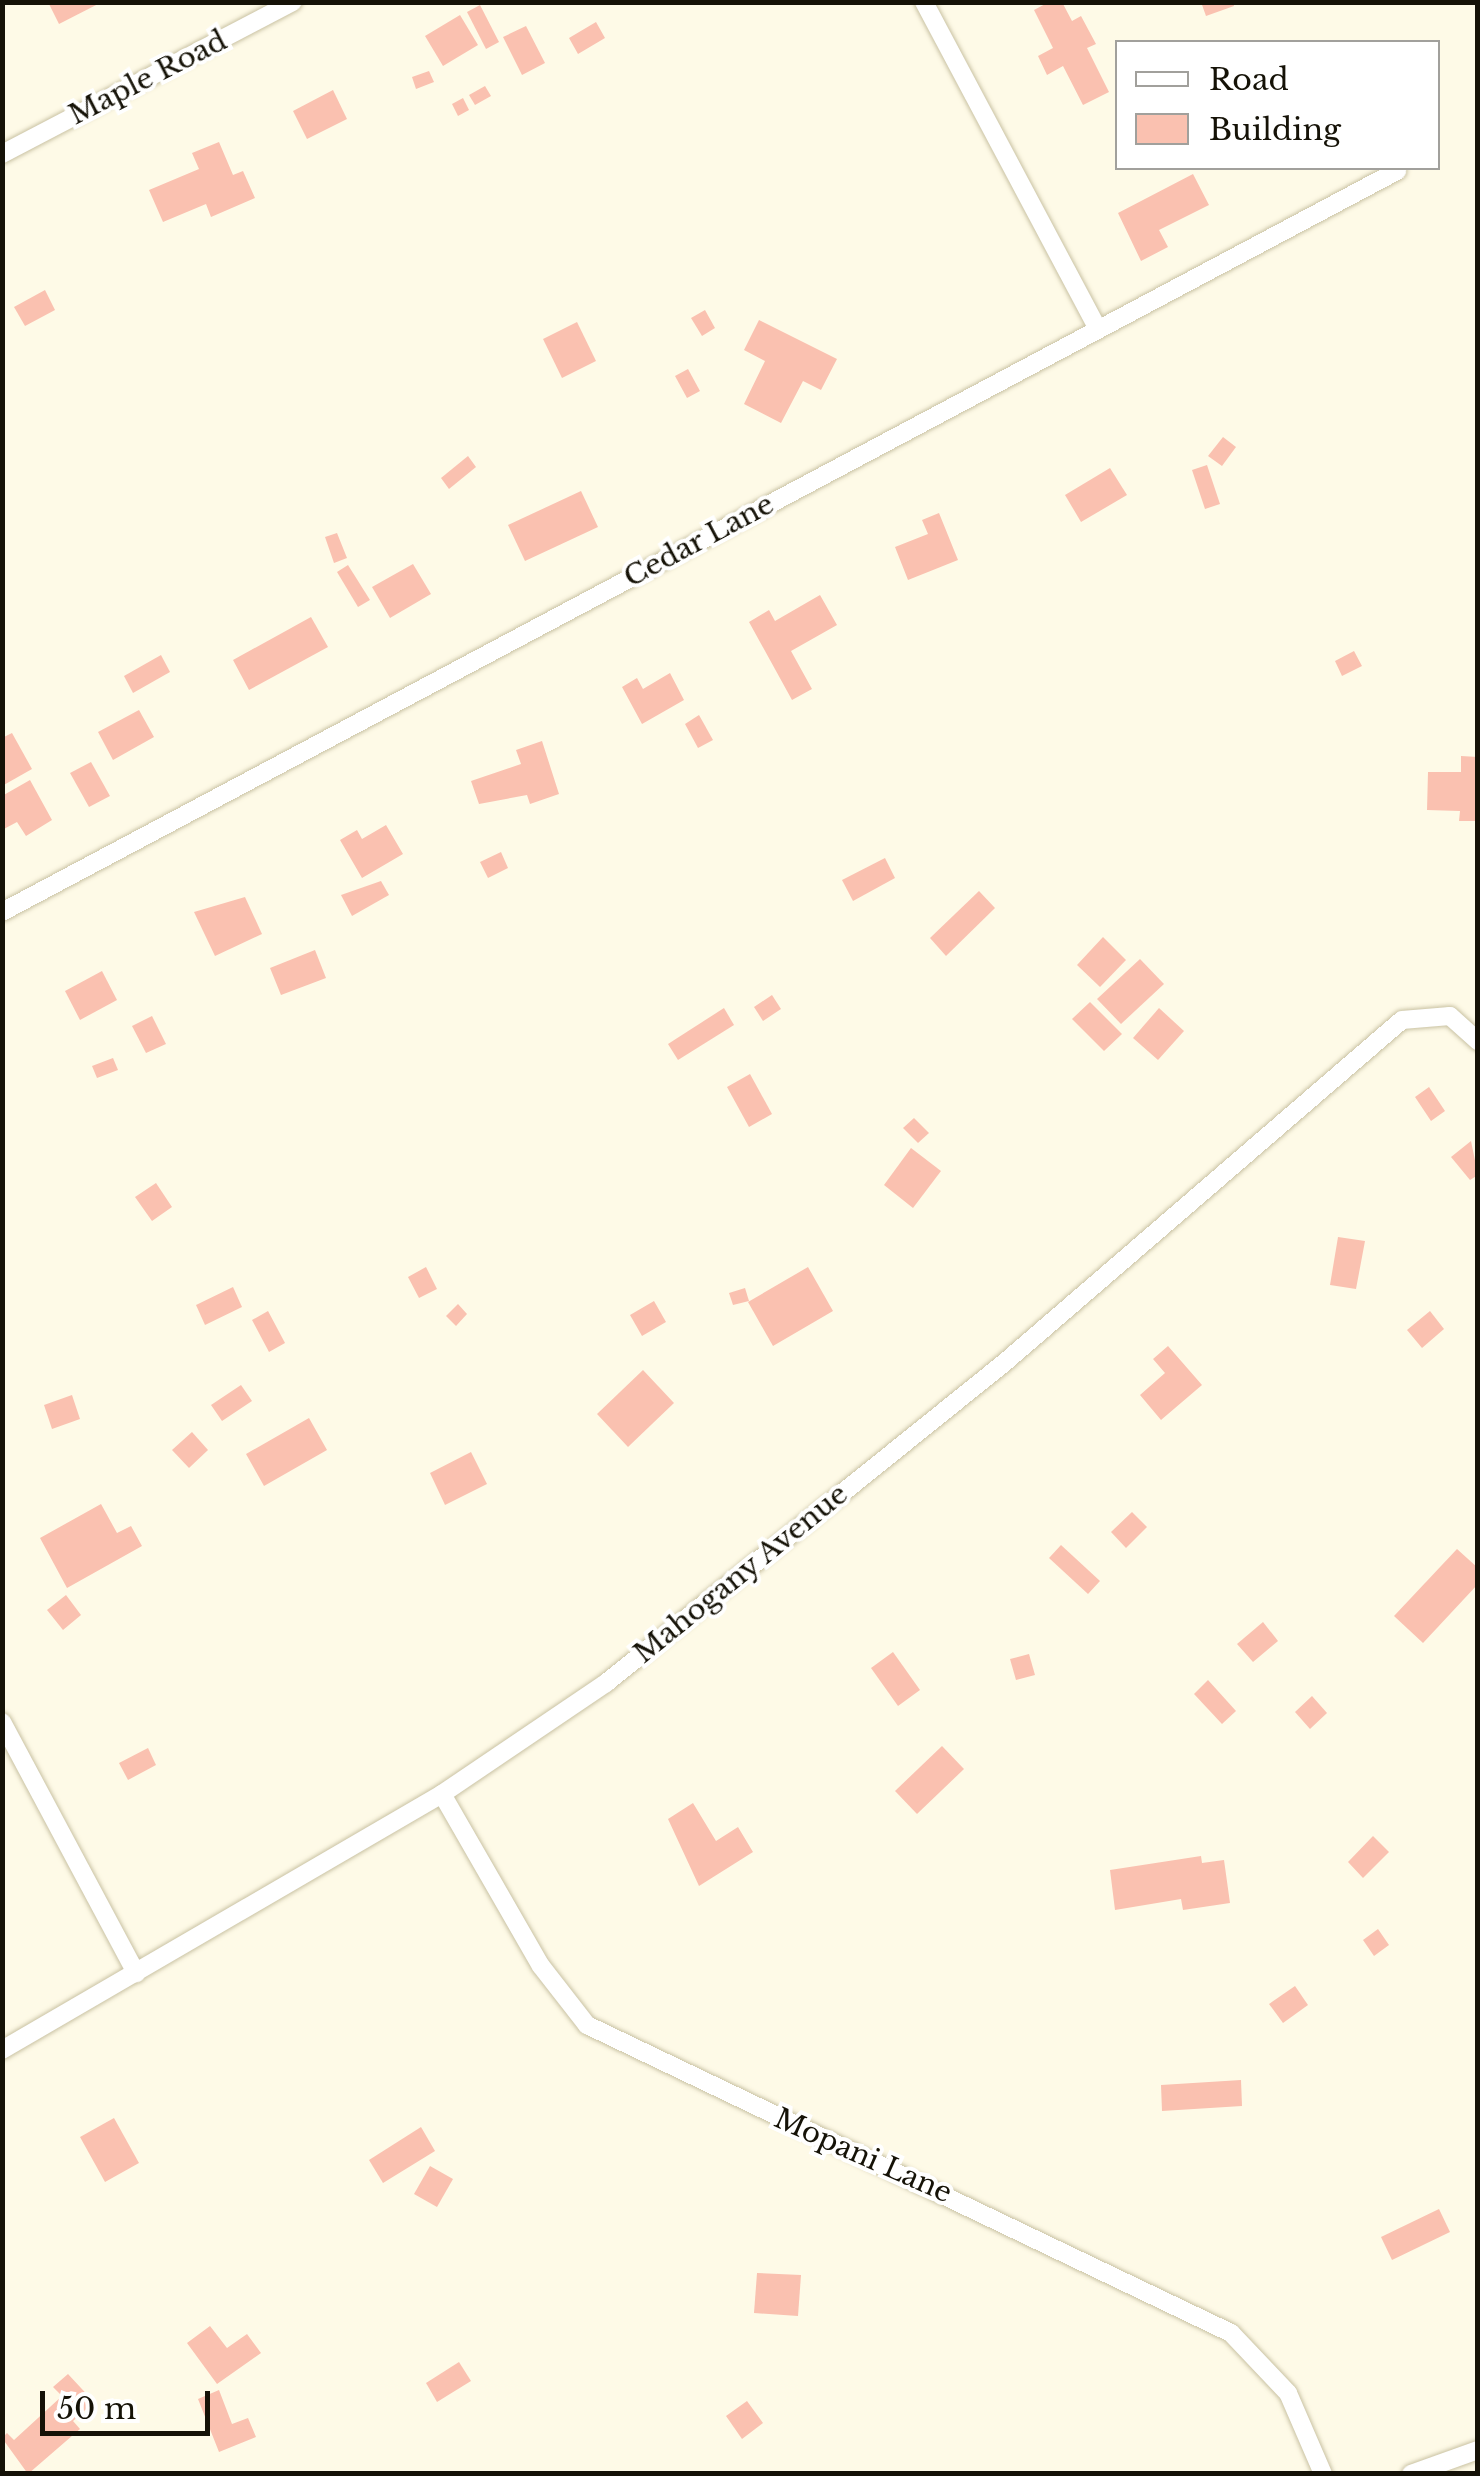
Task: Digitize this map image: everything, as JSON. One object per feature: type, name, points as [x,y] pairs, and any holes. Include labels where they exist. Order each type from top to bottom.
[{"type":"street","name":"Maple Road","points":[[2,154],[293,2]]},
{"type":"street","points":[[924,2],[1098,328]]},
{"type":"street","name":"Cedar Lane","points":[[2,912],[1397,171]]},
{"type":"street","name":"Mahogany Avenue","points":[[2,2050],[442,1794],[606,1683],[1004,1363],[1402,1020],[1427,1014],[1461,1022],[1478,1041]]},
{"type":"street","points":[[2,1722],[136,1973]]},
{"type":"street","name":"Mopani Lane","points":[[442,1794],[541,1966],[588,2025],[1232,2333],[1288,2393],[1323,2474]]},
{"type":"street","points":[[1411,2474],[1478,2450]]},
{"type":"building","points":[[48,2],[102,2],[59,24]]},
{"type":"building","points":[[1049,2],[1062,2],[1072,21],[1081,16],[1096,44],[1087,48],[1109,92],[1083,105],[1063,66],[1047,75],[1038,56],[1053,48],[1034,10]]},
{"type":"building","points":[[1201,2],[1233,2],[1234,6],[1206,16]]},
{"type":"building","points":[[480,5],[499,42],[486,49],[467,12]]},
{"type":"building","points":[[460,15],[478,45],[443,66],[425,36]]},
{"type":"building","points":[[596,22],[605,38],[578,54],[569,38]]},
{"type":"building","points":[[526,26],[545,63],[522,75],[503,37]]},
{"type":"building","points":[[429,71],[434,82],[416,89],[412,77]]},
{"type":"building","points":[[485,86],[491,96],[475,105],[469,95]]},
{"type":"building","points":[[333,90],[347,119],[307,139],[293,111]]},
{"type":"building","points":[[463,98],[469,110],[458,116],[452,104]]},
{"type":"building","points":[[219,142],[233,175],[243,171],[255,198],[211,217],[206,204],[163,222],[149,190],[199,169],[192,153]]},
{"type":"building","points":[[1193,174],[1209,205],[1159,230],[1168,247],[1141,261],[1118,213]]},
{"type":"building","points":[[45,290],[55,310],[25,326],[14,307]]},
{"type":"building","points":[[705,310],[715,328],[702,336],[691,318]]},
{"type":"building","points":[[759,320],[837,359],[821,390],[803,381],[781,423],[744,404],[765,361],[744,350]]},
{"type":"building","points":[[577,322],[596,361],[562,378],[543,339]]},
{"type":"building","points":[[688,369],[700,391],[687,398],[675,376]]},
{"type":"building","points":[[1223,437],[1236,447],[1222,466],[1208,456]]},
{"type":"building","points":[[468,456],[476,467],[449,489],[441,478]]},
{"type":"building","points":[[1207,465],[1220,504],[1205,509],[1192,470]]},
{"type":"building","points":[[1110,468],[1127,495],[1081,522],[1065,495]]},
{"type":"building","points":[[581,491],[598,527],[525,561],[508,525]]},
{"type":"building","points":[[939,513],[958,560],[908,580],[895,547],[928,534],[922,520]]},
{"type":"building","points":[[337,533],[347,558],[334,563],[325,537]]},
{"type":"building","points":[[413,564],[431,594],[390,618],[372,587]]},
{"type":"building","points":[[348,565],[370,600],[358,607],[337,572]]},
{"type":"building","points":[[820,595],[837,625],[791,651],[812,689],[792,700],[749,622],[769,610],[775,621]]},
{"type":"building","points":[[311,617],[328,647],[249,690],[233,660]]},
{"type":"building","points":[[1354,651],[1362,666],[1342,676],[1335,661]]},
{"type":"building","points":[[161,655],[170,672],[133,693],[124,676]]},
{"type":"building","points":[[670,673],[684,700],[642,724],[622,687],[637,678],[643,689]]},
{"type":"building","points":[[139,710],[154,737],[113,760],[98,732]]},
{"type":"building","points":[[699,715],[713,740],[698,748],[685,724]]},
{"type":"building","points":[[12,733],[32,769],[2,786],[2,738]]},
{"type":"building","points":[[542,741],[559,794],[530,804],[527,795],[479,804],[471,781],[521,764],[516,750]]},
{"type":"building","points":[[1461,756],[1478,757],[1478,821],[1459,821],[1460,811],[1427,810],[1428,772],[1461,772]]},
{"type":"building","points":[[91,762],[110,796],[89,807],[70,773]]},
{"type":"building","points":[[30,780],[52,820],[26,836],[17,822],[2,830],[2,796]]},
{"type":"building","points":[[386,825],[403,854],[362,878],[340,840],[357,830],[362,839]]},
{"type":"building","points":[[501,852],[508,868],[488,878],[480,862]]},
{"type":"building","points":[[885,858],[895,878],[853,901],[842,880]]},
{"type":"building","points":[[381,881],[389,895],[352,916],[341,895]]},
{"type":"building","points":[[979,891],[995,908],[946,956],[930,938]]},
{"type":"building","points":[[245,897],[262,934],[215,956],[194,912]]},
{"type":"building","points":[[1103,937],[1126,960],[1100,987],[1077,965]]},
{"type":"building","points":[[315,950],[326,978],[281,995],[270,968]]},
{"type":"building","points":[[1140,959],[1164,984],[1121,1024],[1097,999]]},
{"type":"building","points":[[102,971],[117,1000],[80,1020],[65,991]]},
{"type":"building","points":[[772,995],[781,1009],[763,1021],[754,1007]]},
{"type":"building","points":[[1090,1002],[1122,1034],[1104,1051],[1072,1019]]},
{"type":"building","points":[[724,1008],[734,1025],[678,1060],[668,1044]]},
{"type":"building","points":[[1159,1008],[1184,1031],[1158,1060],[1133,1038]]},
{"type":"building","points":[[152,1016],[166,1044],[146,1053],[132,1026]]},
{"type":"building","points":[[113,1058],[118,1070],[97,1078],[92,1066]]},
{"type":"building","points":[[750,1074],[772,1114],[749,1127],[727,1087]]},
{"type":"building","points":[[1429,1087],[1445,1111],[1431,1121],[1415,1097]]},
{"type":"building","points":[[914,1118],[929,1133],[918,1143],[903,1128]]},
{"type":"building","points":[[1471,1141],[1478,1175],[1470,1180],[1451,1157]]},
{"type":"building","points":[[911,1148],[941,1171],[913,1208],[884,1185]]},
{"type":"building","points":[[156,1183],[172,1207],[152,1221],[135,1197]]},
{"type":"building","points":[[1338,1237],[1365,1241],[1356,1289],[1330,1285]]},
{"type":"building","points":[[426,1267],[437,1289],[419,1298],[408,1277]]},
{"type":"building","points":[[808,1267],[833,1311],[773,1346],[748,1302]]},
{"type":"building","points":[[233,1287],[242,1307],[205,1325],[196,1305]]},
{"type":"building","points":[[745,1288],[749,1301],[733,1305],[729,1293]]},
{"type":"building","points":[[654,1301],[666,1322],[642,1336],[630,1315]]},
{"type":"building","points":[[458,1304],[467,1314],[456,1326],[446,1316]]},
{"type":"building","points":[[268,1311],[285,1343],[269,1352],[252,1320]]},
{"type":"building","points":[[1430,1311],[1444,1329],[1422,1348],[1407,1330]]},
{"type":"building","points":[[1168,1346],[1202,1385],[1161,1420],[1140,1395],[1165,1373],[1153,1359]]},
{"type":"building","points":[[643,1370],[674,1403],[628,1447],[597,1414]]},
{"type":"building","points":[[241,1385],[252,1401],[222,1421],[211,1405]]},
{"type":"building","points":[[72,1395],[80,1419],[52,1429],[44,1405]]},
{"type":"building","points":[[309,1418],[327,1450],[264,1486],[246,1454]]},
{"type":"building","points":[[192,1432],[208,1450],[189,1468],[172,1450]]},
{"type":"building","points":[[471,1452],[487,1484],[445,1505],[430,1473]]},
{"type":"building","points":[[101,1504],[117,1533],[131,1526],[142,1546],[67,1588],[40,1538]]},
{"type":"building","points":[[1132,1512],[1147,1527],[1126,1548],[1111,1532]]},
{"type":"building","points":[[1061,1545],[1100,1581],[1088,1594],[1049,1558]]},
{"type":"building","points":[[1457,1549],[1478,1568],[1478,1584],[1423,1643],[1394,1616]]},
{"type":"building","points":[[66,1595],[81,1615],[63,1630],[47,1610]]},
{"type":"building","points":[[1263,1622],[1278,1641],[1253,1662],[1237,1644]]},
{"type":"building","points":[[893,1652],[920,1690],[898,1706],[871,1668]]},
{"type":"building","points":[[1029,1654],[1035,1675],[1016,1680],[1010,1659]]},
{"type":"building","points":[[1208,1680],[1236,1711],[1222,1724],[1194,1694]]},
{"type":"building","points":[[1312,1696],[1327,1713],[1310,1729],[1295,1712]]},
{"type":"building","points":[[942,1746],[964,1769],[917,1814],[895,1791]]},
{"type":"building","points":[[148,1748],[156,1765],[128,1780],[119,1763]]},
{"type":"building","points":[[693,1803],[716,1841],[738,1827],[753,1852],[699,1886],[668,1819]]},
{"type":"building","points":[[1373,1836],[1389,1852],[1363,1878],[1348,1862]]},
{"type":"building","points":[[1201,1856],[1202,1863],[1224,1860],[1230,1903],[1183,1910],[1181,1899],[1115,1910],[1110,1870]]},
{"type":"building","points":[[1378,1929],[1389,1945],[1374,1956],[1363,1940]]},
{"type":"building","points":[[1295,1986],[1308,2005],[1283,2023],[1269,2004]]},
{"type":"building","points":[[1241,2080],[1242,2106],[1162,2111],[1161,2085]]},
{"type":"building","points":[[114,2118],[139,2163],[105,2182],[80,2137]]},
{"type":"building","points":[[421,2127],[435,2151],[383,2183],[369,2160]]},
{"type":"building","points":[[430,2166],[453,2179],[437,2207],[414,2194]]},
{"type":"building","points":[[1439,2209],[1450,2232],[1392,2260],[1381,2237]]},
{"type":"building","points":[[757,2273],[801,2275],[798,2316],[754,2313]]},
{"type":"building","points":[[210,2326],[227,2348],[247,2334],[261,2353],[217,2384],[187,2343]]},
{"type":"building","points":[[459,2362],[471,2381],[437,2402],[426,2383]]},
{"type":"building","points":[[68,2374],[94,2402],[73,2421],[80,2429],[28,2474],[2,2438],[7,2433],[14,2440],[62,2396],[53,2387]]},
{"type":"building","points":[[219,2390],[232,2424],[248,2418],[256,2437],[219,2452],[198,2399]]},
{"type":"building","points":[[747,2401],[763,2423],[742,2439],[726,2416]]}]
